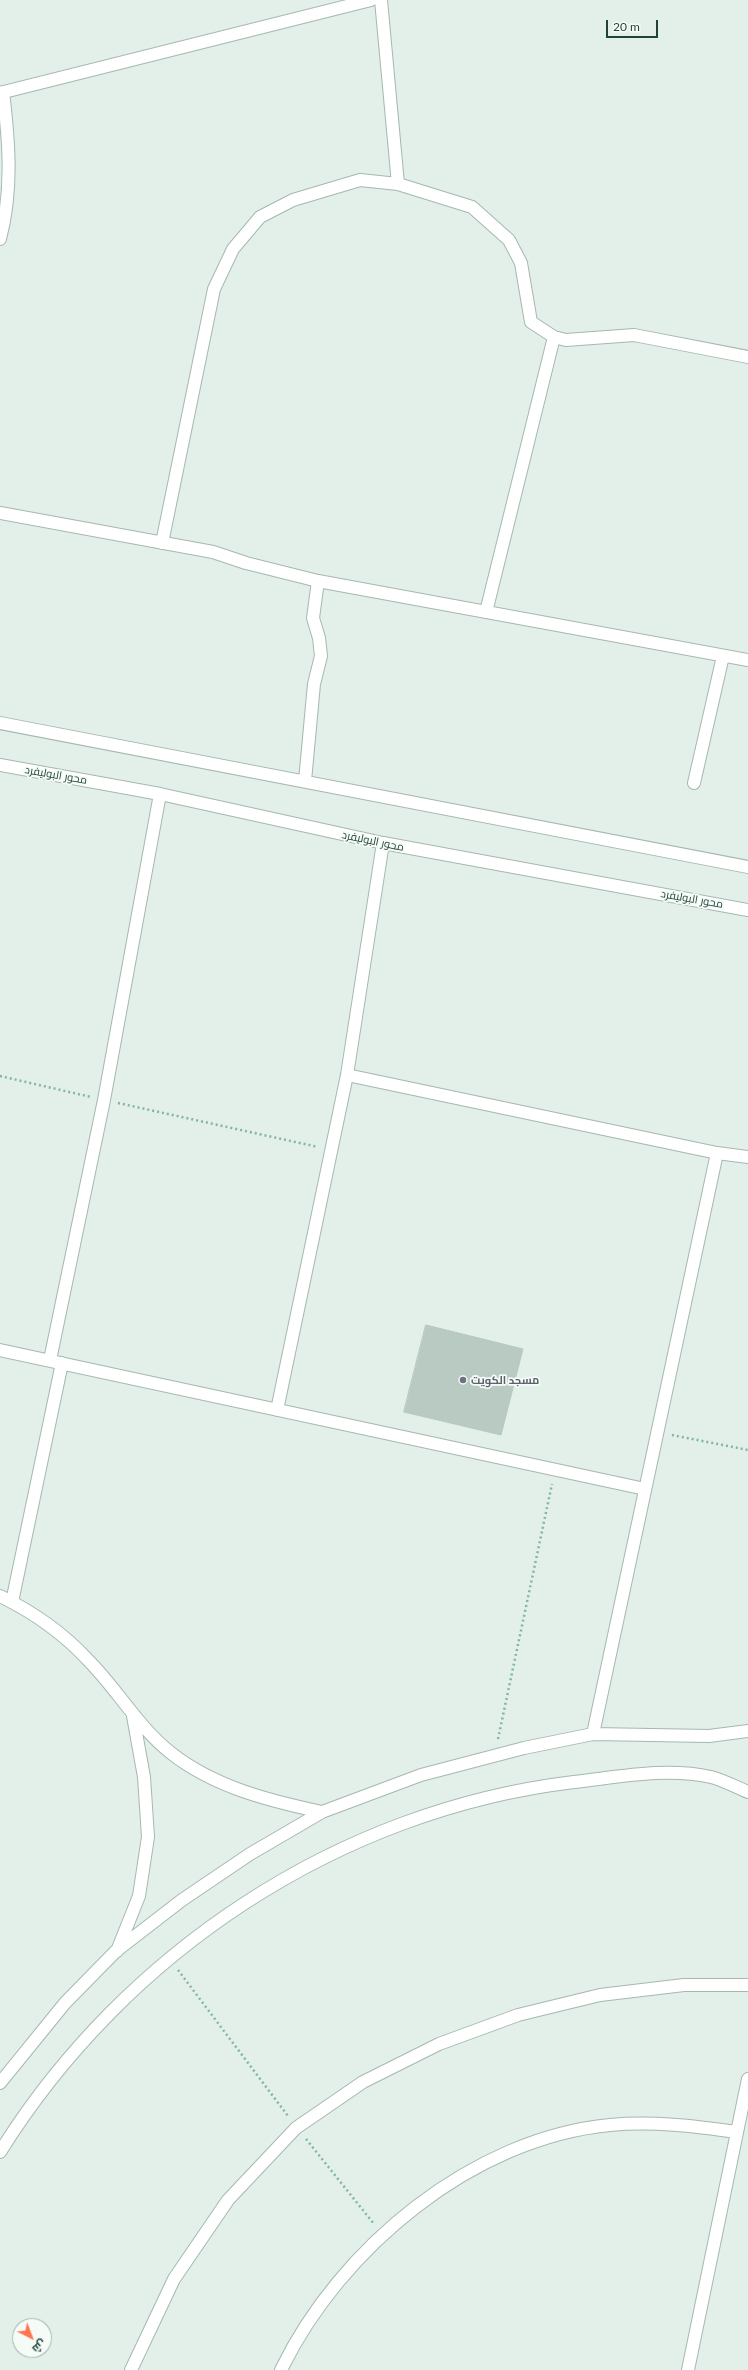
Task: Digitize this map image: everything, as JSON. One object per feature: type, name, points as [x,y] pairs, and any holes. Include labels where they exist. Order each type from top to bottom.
[{"type":"street","points":[[0,239],[8,187],[10,141],[2,92],[371,0]]},
{"type":"street","points":[[381,0],[398,184]]},
{"type":"street","points":[[162,543],[214,289],[233,249],[260,217],[293,200],[360,180],[398,184],[472,207],[491,222],[509,240],[521,263],[532,322],[554,337],[578,340],[603,336],[634,335],[748,357]]},
{"type":"street","points":[[486,612],[554,337]]},
{"type":"street","points":[[0,513],[213,552],[246,563],[318,581],[748,660]]},
{"type":"street","points":[[305,782],[314,684],[320,656],[319,638],[313,618],[318,581]]},
{"type":"street","points":[[694,783],[723,656]]},
{"type":"street","points":[[0,723],[748,866]]},
{"type":"street","name":"محور البوليفرد","points":[[0,765],[160,794],[383,843],[748,910]]},
{"type":"street","points":[[50,1360],[104,1100],[160,794]]},
{"type":"street","points":[[277,1410],[347,1076],[383,843]]},
{"type":"street","points":[[347,1076],[717,1153],[748,1157]]},
{"type":"street","points":[[593,1734],[717,1153]]},
{"type":"street","points":[[0,1350],[646,1489]]},
{"type":"street","points":[[12,1602],[62,1363]]},
{"type":"street","points":[[0,1596],[57,1631],[89,1660],[134,1716],[171,1753],[218,1781],[269,1801],[322,1812]]},
{"type":"street","points":[[116,1951],[139,1896],[148,1836],[144,1776],[134,1716]]},
{"type":"street","points":[[0,2083],[65,2003],[116,1951],[182,1900],[250,1854],[322,1812],[421,1775],[494,1756],[593,1734],[709,1736],[748,1731]]},
{"type":"street","points":[[0,2152],[26,2110],[91,2031],[132,1990],[169,1959],[254,1896],[336,1851],[430,1813],[529,1788],[672,1771],[712,1777],[748,1792]]},
{"type":"street","points":[[131,2370],[174,2279],[228,2200],[296,2128],[363,2082],[439,2044],[518,2015],[600,1995],[684,1985],[748,1985]]},
{"type":"street","points":[[688,2370],[748,2079]]},
{"type":"street","points":[[281,2370],[293,2345],[334,2286],[384,2235],[432,2194],[487,2161],[547,2138],[609,2125],[665,2123],[737,2132]]},
{"type":"path","points":[[0,1076],[332,1150]]},
{"type":"path","points":[[658,1432],[748,1450]]},
{"type":"path","points":[[494,1756],[555,1470]]},
{"type":"path","points":[[169,1959],[296,2128],[384,2235]]},
{"type":"building","name":"مسجد الكويت","points":[[426,1325],[523,1349],[501,1435],[404,1412]]},
{"type":"place","name":"مسجد الكويت","points":[[463,1380]]}]
